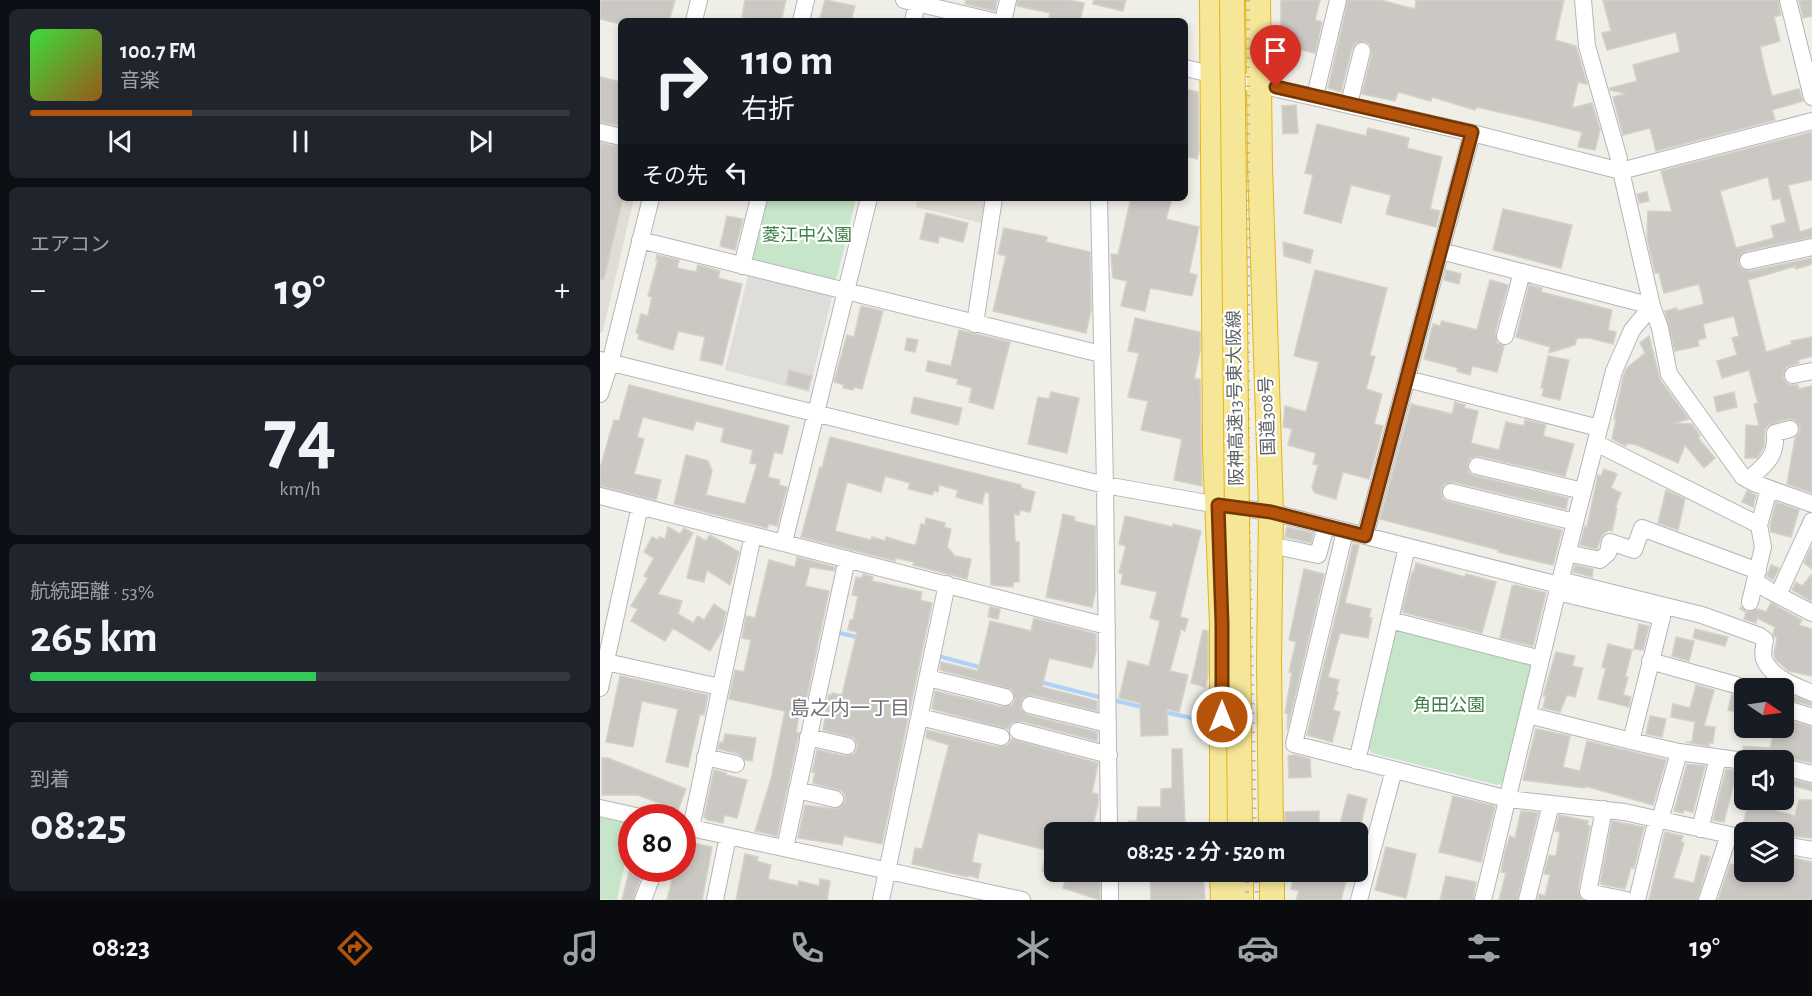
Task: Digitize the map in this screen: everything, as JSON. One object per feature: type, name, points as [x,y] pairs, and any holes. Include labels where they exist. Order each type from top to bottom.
[{"type":"highway","points":[[1212,0],[1215,449],[1222,624],[1222,822]]},
{"type":"highway","name":"阪神高速13号東大阪線","points":[[1232,0],[1240,822]]},
{"type":"highway","name":"阪神高速13号東大阪線","points":[[1248,0],[1256,822]]},
{"type":"highway","name":"国道308号","points":[[1258,0],[1271,512],[1269,663],[1271,822]]},
{"type":"highway","points":[[1222,882],[1223,900]]},
{"type":"highway","points":[[1240,882],[1241,900]]},
{"type":"highway","points":[[1257,882],[1257,900]]},
{"type":"highway","points":[[1272,882],[1272,900]]},
{"type":"street","points":[[695,18],[699,0]]},
{"type":"street","points":[[802,18],[806,0]]},
{"type":"street","points":[[1004,18],[1008,0]]},
{"type":"street","points":[[1315,96],[1338,0]]},
{"type":"street","points":[[1583,0],[1587,46],[1619,159],[1619,170],[1652,306],[1660,328],[1669,374],[1743,477],[1812,504]]},
{"type":"street","points":[[1788,0],[1812,97]]},
{"type":"street","points":[[913,18],[911,2],[979,18]]},
{"type":"street","points":[[1348,104],[1362,51]]},
{"type":"street","points":[[1188,69],[1472,132],[1619,170],[1812,121]]},
{"type":"street","points":[[600,132],[618,136]]},
{"type":"street","points":[[1365,536],[1472,132]]},
{"type":"street","points":[[600,394],[605,362],[650,201]]},
{"type":"street","points":[[742,266],[758,201]]},
{"type":"street","points":[[784,542],[868,201]]},
{"type":"street","points":[[975,324],[994,201]]},
{"type":"street","points":[[1099,201],[1109,822]]},
{"type":"street","points":[[640,240],[846,289],[975,324],[1101,354]]},
{"type":"street","points":[[1748,261],[1812,247]]},
{"type":"street","points":[[1441,251],[1652,306]]},
{"type":"street","points":[[1505,336],[1522,272]]},
{"type":"street","points":[[1483,900],[1597,435],[1621,353],[1632,330],[1652,306]]},
{"type":"street","points":[[605,362],[1105,484],[1218,505],[1271,512],[1719,630]]},
{"type":"street","points":[[1793,375],[1812,371]]},
{"type":"street","points":[[1407,379],[1597,435],[1759,525]]},
{"type":"street","points":[[1748,480],[1767,464],[1776,447],[1775,433],[1790,429]]},
{"type":"street","points":[[1477,466],[1583,491]]},
{"type":"street","points":[[1750,602],[1763,547],[1759,525],[1769,489]]},
{"type":"street","points":[[1451,492],[1575,522]]},
{"type":"street","points":[[600,496],[1107,626]]},
{"type":"street","points":[[600,688],[640,506]]},
{"type":"street","points":[[1778,595],[1812,521]]},
{"type":"street","points":[[1271,545],[1318,555],[1326,526]]},
{"type":"street","points":[[1567,553],[1600,560],[1608,553],[1610,542],[1634,550],[1642,528],[1757,576],[1778,595],[1812,613]]},
{"type":"street","points":[[1344,531],[1293,744],[1508,799],[1604,809],[1734,835]]},
{"type":"street","points":[[693,804],[753,535]]},
{"type":"street","points":[[1356,761],[1407,547]]},
{"type":"street","points":[[785,848],[847,559]]},
{"type":"street","points":[[881,900],[947,584]]},
{"type":"street","points":[[1559,586],[1702,615],[1760,636],[1765,640],[1763,657],[1767,665],[1781,679],[1812,693]]},
{"type":"street","points":[[1631,741],[1662,616]]},
{"type":"street","points":[[1390,620],[1541,659]]},
{"type":"street","points":[[1650,661],[1734,684]]},
{"type":"street","points":[[606,662],[720,687]]},
{"type":"street","points":[[928,678],[1005,698]]},
{"type":"street","points":[[1030,705],[1108,724]]},
{"type":"street","points":[[1794,711],[1812,717]]},
{"type":"street","points":[[1528,715],[1678,752],[1734,760]]},
{"type":"street","points":[[920,717],[1001,737]]},
{"type":"street","points":[[1018,731],[1109,755]]},
{"type":"street","points":[[808,737],[847,746]]},
{"type":"street","points":[[1636,900],[1678,752]]},
{"type":"street","points":[[705,757],[736,764]]},
{"type":"street","points":[[1700,829],[1718,758]]},
{"type":"street","points":[[1359,900],[1394,770]]},
{"type":"street","points":[[1794,770],[1812,774]]},
{"type":"street","points":[[797,790],[835,799]]},
{"type":"street","points":[[1527,900],[1551,804]]},
{"type":"street","points":[[600,808],[618,812]]},
{"type":"street","points":[[1604,809],[1588,891],[1626,900]]},
{"type":"street","points":[[696,829],[1022,900]]},
{"type":"street","points":[[715,900],[728,836]]},
{"type":"street","points":[[1707,900],[1734,842]]},
{"type":"street","points":[[1794,847],[1812,850]]},
{"type":"street","points":[[643,900],[650,882]]},
{"type":"street","points":[[1110,882],[1110,900]]},
{"type":"shaded area","points":[[600,138],[618,143],[618,201],[633,201],[603,331],[600,333]]},
{"type":"shaded area","points":[[917,201],[987,201],[982,223],[916,207]]},
{"type":"shaded area","points":[[749,272],[830,292],[832,297],[809,392],[725,370]]},
{"type":"green space","name":"菱江中公園","points":[[764,201],[855,201],[837,277],[833,281],[756,262],[752,256]]},
{"type":"green space","name":"角田公園","points":[[1401,629],[1529,660],[1532,667],[1503,782],[1498,785],[1372,753],[1367,746],[1394,632]]},
{"type":"green space","points":[[600,817],[618,821],[618,882],[621,882],[617,900],[600,899]]},
{"type":"building","points":[[600,0],[675,0],[670,18],[618,18],[618,23],[600,19]]},
{"type":"building","points":[[745,0],[786,0],[782,18],[742,17]]},
{"type":"building","points":[[825,0],[855,6],[852,18],[820,18]]},
{"type":"building","points":[[966,0],[997,0],[995,11],[965,4]]},
{"type":"building","points":[[1018,0],[1068,0],[1084,3],[1081,18],[1049,18],[1050,13],[1017,6]]},
{"type":"building","points":[[1094,0],[1126,0],[1123,11],[1093,4]]},
{"type":"building","points":[[1281,0],[1320,0],[1315,20],[1322,22],[1315,53],[1281,45]]},
{"type":"building","points":[[1348,0],[1380,0],[1415,9],[1416,0],[1564,0],[1555,40],[1576,46],[1587,84],[1578,82],[1572,108],[1592,103],[1600,130],[1595,150],[1578,147],[1582,132],[1521,117],[1476,107],[1475,110],[1432,97],[1431,101],[1398,92],[1395,101],[1362,94],[1372,53],[1370,44],[1364,41],[1355,43],[1352,48],[1341,92],[1328,88]]},
{"type":"building","points":[[1603,0],[1778,0],[1781,15],[1774,17],[1780,41],[1760,47],[1765,70],[1772,96],[1799,89],[1803,101],[1772,110],[1775,120],[1656,151],[1650,128],[1623,135],[1613,97],[1626,94],[1610,90],[1610,88],[1637,81],[1633,65],[1680,52],[1676,32],[1607,50],[1602,33],[1611,31]]},
{"type":"building","points":[[1799,0],[1812,0],[1812,16],[1803,18]]},
{"type":"building","points":[[600,77],[618,81],[618,125],[600,122]]},
{"type":"building","points":[[1188,90],[1198,92],[1199,151],[1197,159],[1188,157]]},
{"type":"building","points":[[1296,105],[1298,133],[1283,134],[1282,106]]},
{"type":"building","points":[[1317,124],[1366,136],[1368,128],[1409,138],[1407,148],[1442,157],[1430,209],[1440,211],[1436,227],[1386,214],[1391,195],[1351,185],[1341,223],[1304,213],[1313,175],[1305,173]]},
{"type":"building","points":[[1812,132],[1812,180],[1788,185],[1800,232],[1812,228],[1812,237],[1746,251],[1741,254],[1738,263],[1741,268],[1750,271],[1812,258],[1812,264],[1796,269],[1796,266],[1748,280],[1766,352],[1792,344],[1791,341],[1812,337],[1812,356],[1786,367],[1783,377],[1790,385],[1798,385],[1799,389],[1812,386],[1812,493],[1787,484],[1795,438],[1800,431],[1800,426],[1793,419],[1769,425],[1765,429],[1764,446],[1760,454],[1757,458],[1745,458],[1746,425],[1759,426],[1754,404],[1758,403],[1749,370],[1722,378],[1717,361],[1737,355],[1732,338],[1739,336],[1734,316],[1703,324],[1706,338],[1698,340],[1699,346],[1675,351],[1665,311],[1677,308],[1677,311],[1704,304],[1699,284],[1664,293],[1659,273],[1655,273],[1647,238],[1648,211],[1672,212],[1661,171]],"holes":[[[1768,177],[1773,200],[1780,198],[1786,222],[1771,226],[1774,238],[1736,248],[1720,191]]]},
{"type":"building","points":[[600,143],[618,146],[618,201],[622,201],[604,279],[600,279]]},
{"type":"building","points":[[1647,192],[1649,201],[1639,203],[1637,194]]},
{"type":"building","points":[[1130,201],[1171,201],[1166,219],[1199,227],[1189,273],[1197,275],[1192,296],[1150,288],[1145,311],[1121,306],[1127,281],[1113,278],[1111,254],[1118,255]]},
{"type":"building","points":[[1503,209],[1572,225],[1561,268],[1493,250]]},
{"type":"building","points":[[926,213],[968,223],[963,242],[939,236],[938,243],[920,239]]},
{"type":"building","points":[[727,216],[743,219],[735,250],[720,246]]},
{"type":"building","points":[[1004,228],[1047,237],[1046,242],[1090,252],[1091,310],[1086,333],[993,311],[1006,256],[998,254]]},
{"type":"building","points":[[1283,242],[1313,250],[1310,263],[1284,256]]},
{"type":"building","points":[[657,255],[679,260],[677,268],[696,272],[698,265],[720,271],[718,278],[742,284],[722,365],[700,360],[705,337],[678,331],[673,350],[638,339],[639,334],[636,333],[641,314],[648,316],[652,297],[648,296],[658,260],[656,260]]},
{"type":"building","points":[[1315,270],[1387,288],[1370,355],[1375,357],[1366,389],[1382,394],[1374,424],[1383,426],[1369,479],[1343,472],[1336,499],[1315,493],[1312,488],[1318,465],[1313,464],[1316,453],[1288,445],[1292,429],[1283,427],[1285,406],[1306,412],[1319,362],[1294,356]]},
{"type":"building","points":[[1446,270],[1461,274],[1459,284],[1444,280]]},
{"type":"building","points":[[1490,280],[1508,285],[1495,333],[1497,343],[1504,346],[1497,372],[1472,366],[1470,375],[1457,371],[1458,368],[1424,359],[1433,324],[1440,326],[1442,321],[1477,330]]},
{"type":"building","points":[[1529,285],[1542,288],[1541,292],[1612,310],[1608,330],[1616,332],[1613,344],[1589,338],[1577,338],[1575,345],[1549,353],[1550,347],[1516,337]]},
{"type":"building","points":[[861,306],[883,311],[862,389],[854,387],[853,390],[843,388],[844,385],[834,382],[847,335],[854,337]]},
{"type":"building","points":[[1135,318],[1200,332],[1200,351],[1194,379],[1200,379],[1202,486],[1174,480],[1182,439],[1141,430],[1148,401],[1128,397],[1139,353],[1128,351]]},
{"type":"building","points":[[959,330],[1010,342],[993,409],[969,402],[972,388],[957,384],[958,379],[926,371],[928,361],[951,366]]},
{"type":"building","points":[[1649,336],[1660,380],[1689,419],[1674,423],[1692,424],[1700,436],[1698,438],[1715,458],[1704,468],[1685,445],[1678,463],[1637,445],[1627,443],[1626,446],[1612,439],[1624,374],[1627,368],[1645,353],[1640,343]]},
{"type":"building","points":[[907,338],[918,340],[915,352],[905,350]]},
{"type":"building","points":[[1548,356],[1569,360],[1560,400],[1542,396],[1544,388],[1541,388]]},
{"type":"building","points":[[789,370],[812,376],[808,390],[786,384]]},
{"type":"building","points":[[629,385],[789,426],[782,454],[774,452],[768,477],[780,480],[779,485],[787,487],[777,526],[769,524],[767,528],[674,504],[686,455],[708,461],[712,471],[706,495],[745,504],[757,464],[750,463],[753,450],[721,442],[724,428],[696,421],[693,430],[643,417],[637,437],[644,439],[634,474],[661,480],[656,500],[600,486],[600,468],[614,420],[619,421]]},
{"type":"building","points":[[1051,392],[1079,398],[1067,453],[1028,444],[1038,397],[1049,399]]},
{"type":"building","points":[[1734,392],[1737,407],[1717,412],[1714,397]]},
{"type":"building","points":[[914,397],[962,408],[958,425],[911,413]]},
{"type":"building","points":[[1455,402],[1465,405],[1464,408],[1478,411],[1471,443],[1499,450],[1506,422],[1524,426],[1525,420],[1546,425],[1543,436],[1574,444],[1565,476],[1479,456],[1470,458],[1467,464],[1469,473],[1475,476],[1568,498],[1566,509],[1453,482],[1444,484],[1441,490],[1443,499],[1449,502],[1562,530],[1553,565],[1380,519],[1411,404],[1452,414]]},
{"type":"building","points":[[830,437],[1021,485],[1021,488],[1035,492],[1030,512],[1020,510],[1019,515],[1014,514],[1015,542],[1019,542],[1019,582],[1013,582],[1013,587],[991,585],[989,493],[985,492],[982,504],[956,497],[958,490],[939,485],[938,492],[934,491],[932,495],[908,489],[910,483],[885,476],[881,492],[847,482],[835,531],[871,540],[872,537],[885,541],[886,537],[913,545],[916,544],[921,524],[925,525],[926,518],[945,523],[944,527],[951,529],[947,547],[955,556],[971,559],[967,579],[913,565],[914,562],[895,558],[895,561],[801,537]]},
{"type":"building","points":[[1604,469],[1617,474],[1611,488],[1621,493],[1615,508],[1617,508],[1612,531],[1609,530],[1602,535],[1597,549],[1580,545],[1585,526],[1587,527],[1598,475],[1601,476]]},
{"type":"building","points":[[1666,490],[1685,499],[1678,530],[1658,523]]},
{"type":"building","points":[[1747,491],[1756,495],[1753,507],[1742,502]]},
{"type":"building","points":[[1776,502],[1799,510],[1791,537],[1771,532],[1770,525]]},
{"type":"building","points":[[1063,514],[1075,517],[1074,521],[1095,526],[1096,589],[1092,607],[1046,597]]},
{"type":"building","points":[[1125,516],[1201,531],[1180,617],[1188,619],[1185,631],[1181,629],[1170,671],[1188,675],[1179,712],[1167,709],[1168,735],[1141,736],[1140,703],[1119,698],[1128,661],[1149,666],[1160,621],[1150,618],[1157,592],[1121,584],[1123,574],[1119,573],[1126,546],[1119,544]]},
{"type":"building","points":[[668,527],[680,534],[684,528],[693,533],[658,594],[682,601],[678,614],[693,623],[698,616],[704,620],[714,604],[726,612],[722,631],[710,651],[673,628],[665,641],[631,621],[638,609],[631,606],[648,578],[644,576],[654,558],[644,552],[652,537],[658,540],[659,537],[665,539]]},
{"type":"building","points":[[1287,527],[1313,533],[1311,543],[1285,537]]},
{"type":"building","points":[[710,535],[739,552],[730,585],[707,570],[704,582],[687,578],[697,536],[706,541]]},
{"type":"building","points":[[1353,544],[1359,545],[1345,603],[1371,609],[1369,617],[1372,618],[1368,638],[1340,633],[1328,677],[1339,680],[1333,710],[1340,712],[1332,742],[1307,735]]},
{"type":"building","points":[[1812,546],[1812,569],[1804,563]]},
{"type":"building","points":[[797,557],[835,567],[834,571],[810,567],[805,586],[829,591],[804,710],[800,709],[796,732],[799,733],[777,836],[755,831],[771,779],[785,711],[729,699],[735,670],[744,672],[751,640],[742,638],[746,616],[755,618],[769,560],[795,567]]},
{"type":"building","points":[[1416,563],[1465,577],[1466,574],[1496,582],[1482,633],[1402,612]]},
{"type":"building","points":[[1575,565],[1593,569],[1592,577],[1573,572]]},
{"type":"building","points":[[1771,565],[1779,568],[1773,580],[1767,576]]},
{"type":"building","points":[[1304,569],[1324,574],[1287,730],[1288,714],[1285,713],[1292,672],[1289,672],[1296,642],[1289,640]]},
{"type":"building","points":[[863,574],[873,577],[872,581],[922,592],[920,600],[932,603],[882,844],[844,836],[842,845],[798,838],[805,805],[837,809],[845,802],[845,795],[842,791],[813,783],[815,773],[812,772],[817,750],[845,756],[854,754],[857,749],[854,738],[823,730],[829,695],[832,693],[842,695],[857,632],[848,630],[850,620],[853,620],[858,596],[852,595],[856,577],[862,578]]},
{"type":"building","points":[[1812,574],[1811,601],[1792,590],[1796,582],[1802,586]]},
{"type":"building","points":[[1512,586],[1546,593],[1533,646],[1500,638]]},
{"type":"building","points":[[1771,603],[1802,620],[1799,625],[1812,629],[1812,676],[1789,671],[1776,660],[1774,654],[1777,639],[1773,634],[1775,627],[1757,618],[1756,623],[1744,619],[1746,612],[1740,609],[1741,607],[1748,612],[1758,609],[1766,612]]},
{"type":"building","points":[[990,607],[1000,609],[998,619],[988,617]]},
{"type":"building","points":[[1034,618],[1096,634],[1096,651],[1092,668],[1049,658],[1042,687],[1097,701],[1097,711],[1032,695],[1022,698],[1020,708],[1028,715],[1097,732],[1097,741],[1021,721],[1011,723],[1008,729],[932,709],[935,691],[1002,707],[1012,705],[1015,699],[1012,689],[940,670],[941,662],[978,671],[990,621],[1031,631]]},
{"type":"building","points":[[1639,624],[1649,626],[1643,650],[1634,649]]},
{"type":"building","points":[[1695,629],[1728,637],[1725,646],[1693,638]]},
{"type":"building","points":[[1203,630],[1208,631],[1208,676],[1205,687],[1191,683]]},
{"type":"building","points":[[1676,637],[1694,641],[1689,661],[1672,656]]},
{"type":"building","points":[[1608,644],[1632,650],[1623,695],[1631,697],[1629,707],[1598,699],[1606,668],[1602,667]]},
{"type":"building","points":[[1556,652],[1575,656],[1572,666],[1583,668],[1575,697],[1567,695],[1560,712],[1543,708],[1546,696],[1543,696]]},
{"type":"building","points":[[620,676],[708,695],[704,715],[700,714],[688,767],[666,762],[678,709],[642,701],[633,747],[606,742]]},
{"type":"building","points":[[1696,685],[1714,690],[1704,726],[1715,727],[1713,743],[1709,743],[1709,746],[1686,742],[1692,742],[1695,722],[1671,717],[1673,704],[1690,708]]},
{"type":"building","points":[[1732,695],[1734,696],[1734,712],[1728,710]]},
{"type":"building","points":[[1794,696],[1812,703],[1812,706],[1794,701]]},
{"type":"building","points":[[1650,716],[1666,719],[1662,737],[1646,734]]},
{"type":"building","points":[[1794,722],[1812,727],[1812,763],[1794,759],[1794,750],[1743,750],[1743,746],[1770,748],[1772,738],[1794,738]]},
{"type":"building","points":[[1536,729],[1570,736],[1563,767],[1580,771],[1587,741],[1666,760],[1653,805],[1585,786],[1585,788],[1523,780]]},
{"type":"building","points":[[927,730],[998,747],[1008,745],[1011,739],[1098,763],[1092,793],[1098,794],[1094,822],[1044,822],[1044,849],[978,833],[972,862],[981,864],[978,878],[912,864],[915,848],[922,849],[949,745],[926,738]]},
{"type":"building","points":[[725,734],[756,738],[752,761],[745,760],[739,754],[718,749],[720,742],[723,743]]},
{"type":"building","points":[[1172,749],[1182,749],[1185,822],[1129,822],[1137,821],[1138,807],[1161,807],[1161,789],[1172,788]]},
{"type":"building","points":[[1295,755],[1310,759],[1311,777],[1289,778],[1288,756]]},
{"type":"building","points":[[602,758],[608,758],[686,789],[680,804],[662,804],[638,795],[602,795]]},
{"type":"building","points":[[1687,764],[1705,766],[1693,812],[1684,810],[1683,813],[1674,811]]},
{"type":"building","points":[[1726,769],[1734,770],[1734,783],[1724,822],[1713,820]]},
{"type":"building","points":[[714,770],[747,780],[737,818],[724,815],[723,823],[704,817]]},
{"type":"building","points":[[1794,780],[1812,784],[1812,791],[1794,786]]},
{"type":"building","points":[[1348,794],[1367,799],[1361,822],[1341,822]]},
{"type":"building","points":[[1453,796],[1495,806],[1481,862],[1439,852]]},
{"type":"building","points":[[1799,800],[1812,800],[1812,838],[1794,836],[1794,822],[1744,822],[1747,810],[1776,810],[1795,816]]},
{"type":"building","points":[[1319,811],[1319,822],[1285,822],[1285,812]]},
{"type":"building","points":[[1521,811],[1538,813],[1517,900],[1499,900],[1506,873],[1501,872],[1505,852],[1510,836],[1515,838]]},
{"type":"building","points":[[1559,815],[1588,821],[1587,825],[1590,826],[1578,890],[1581,900],[1538,900],[1539,894],[1545,896],[1550,875],[1544,874],[1549,855],[1556,856],[1560,832],[1555,831]]},
{"type":"building","points":[[1612,821],[1644,827],[1634,868],[1631,867],[1625,889],[1600,884]]},
{"type":"building","points":[[1665,832],[1683,836],[1681,842],[1684,843],[1673,878],[1694,883],[1701,855],[1710,857],[1697,900],[1649,900]]},
{"type":"building","points":[[696,844],[712,847],[702,900],[667,900],[672,882],[696,882]]},
{"type":"building","points":[[1386,847],[1416,854],[1406,898],[1375,890]]},
{"type":"building","points":[[745,854],[758,857],[757,861],[771,865],[768,879],[798,886],[799,881],[819,886],[820,879],[830,881],[827,900],[736,900]]},
{"type":"building","points":[[1794,858],[1812,862],[1812,900],[1718,900],[1730,864],[1734,865],[1734,882],[1794,882]]},
{"type":"building","points":[[1446,876],[1476,882],[1473,900],[1440,900]]},
{"type":"building","points":[[626,882],[639,882],[633,900],[622,900]]},
{"type":"building","points":[[1065,882],[1100,882],[1100,900],[1063,888]]},
{"type":"building","points":[[1150,882],[1204,882],[1205,899],[1151,900]]},
{"type":"building","points":[[1293,882],[1346,882],[1341,900],[1296,900],[1299,891],[1291,889]]},
{"type":"waterway","points":[[836,632],[861,638]]},
{"type":"waterway","points":[[938,656],[983,668]]},
{"type":"waterway","points":[[1040,682],[1103,698]]},
{"type":"waterway","points":[[1117,701],[1142,707]]},
{"type":"waterway","points":[[1164,712],[1210,722]]},
{"type":"railway","points":[[1238,0],[1239,77]]},
{"type":"railway","points":[[1248,0],[1248,493],[1255,822]]},
{"type":"railway","points":[[1247,882],[1247,900]]},
{"type":"railway","points":[[1256,882],[1257,900]]},
{"type":"district","name":"島之内一丁目","points":[[850,709]]},
{"type":"route","points":[[1222,717],[1218,505],[1271,512],[1365,536],[1472,132],[1276,87]]}]
